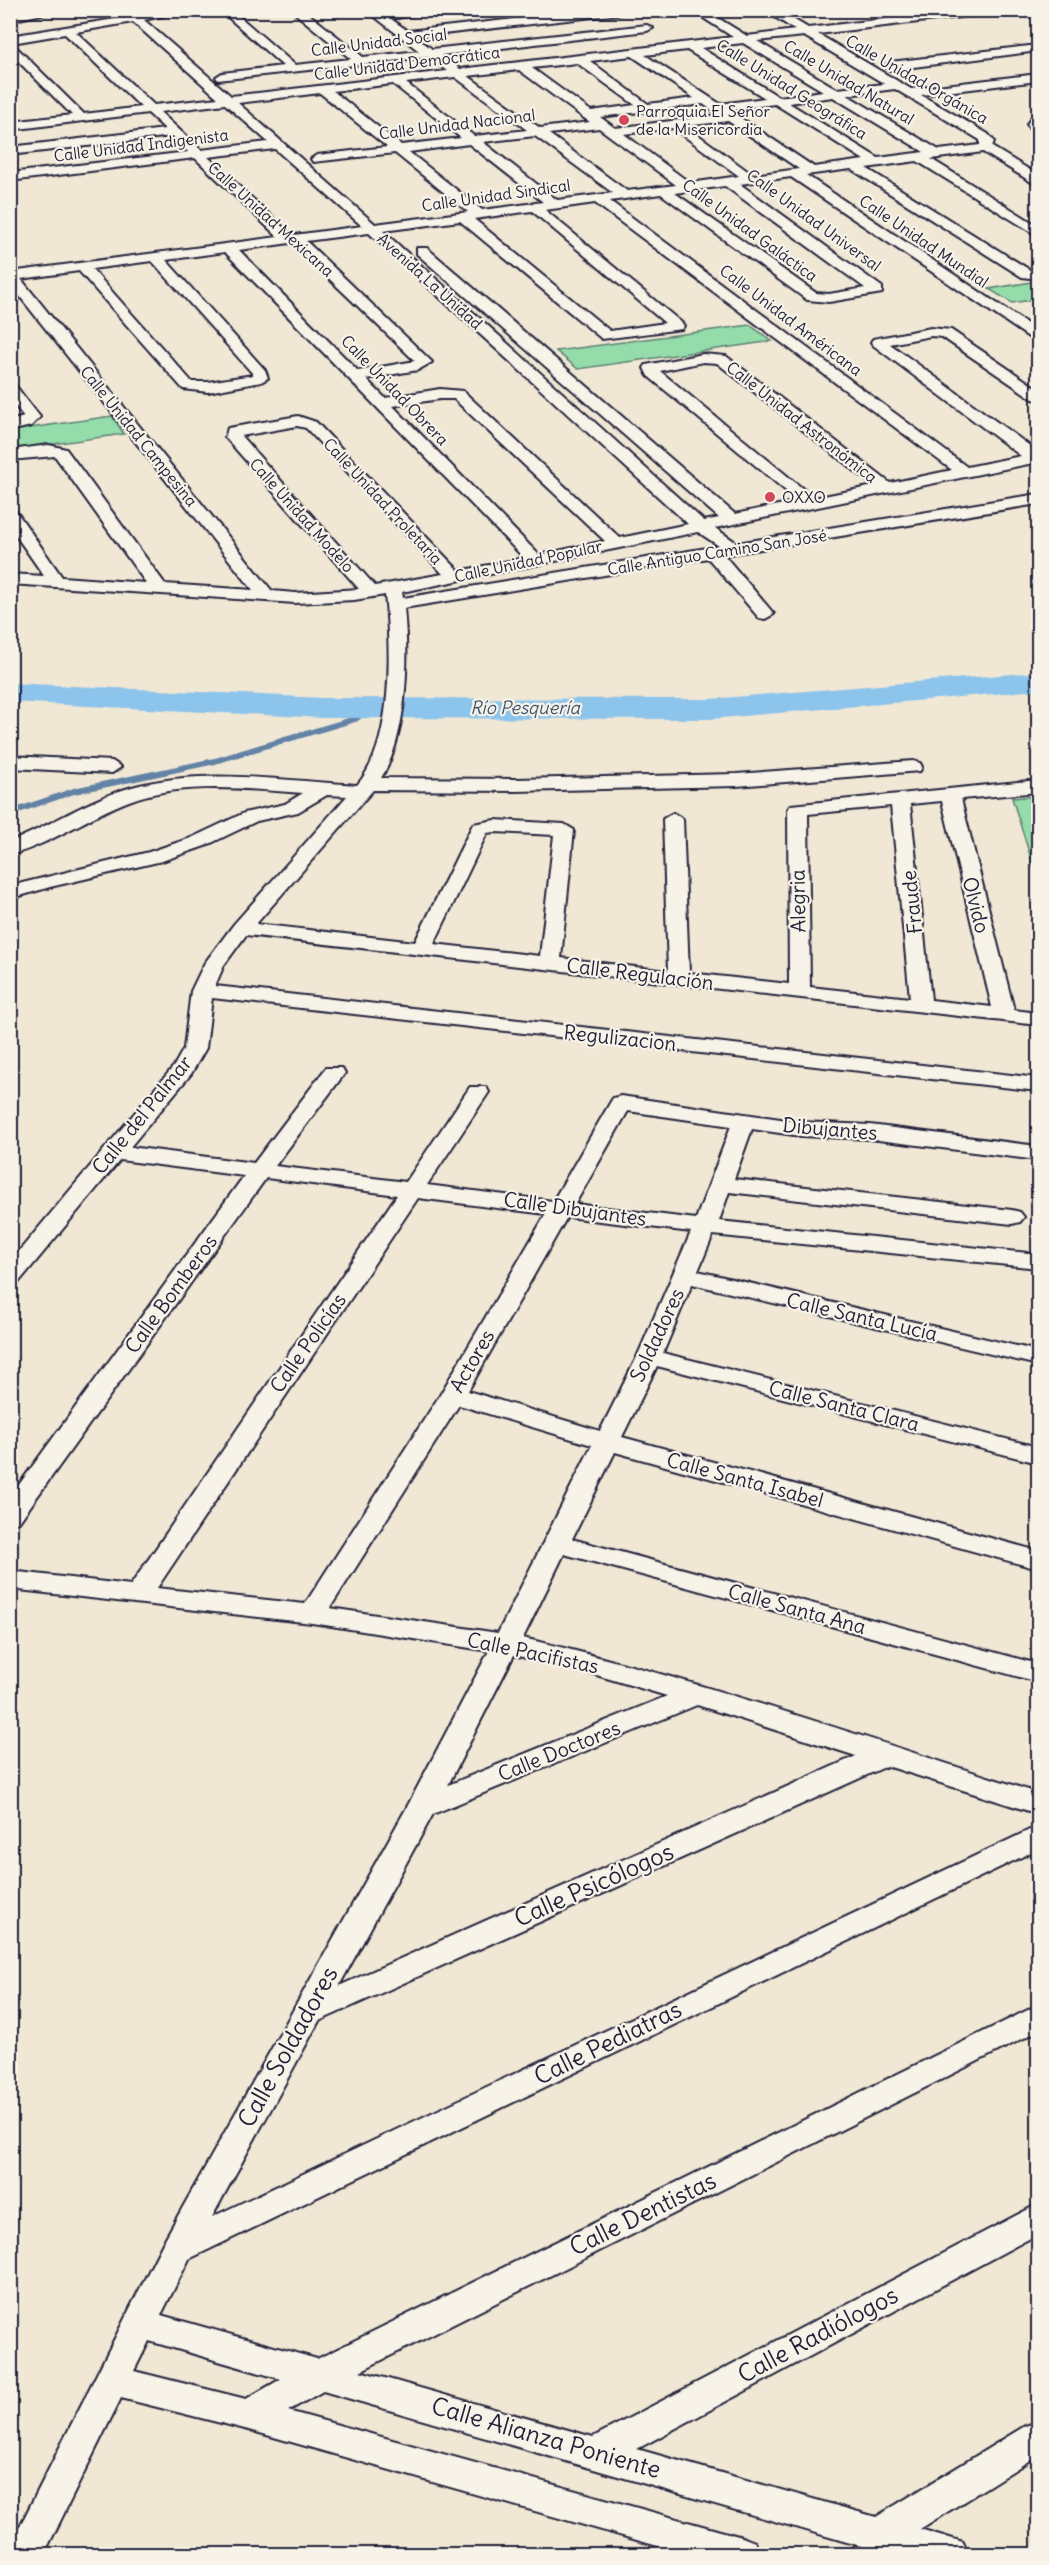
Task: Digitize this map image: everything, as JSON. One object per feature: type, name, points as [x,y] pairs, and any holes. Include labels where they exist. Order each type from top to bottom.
[{"type":"street","points":[[10,18],[56,10]]},
{"type":"street","points":[[10,40],[140,14],[185,10]]},
{"type":"street","points":[[225,10],[293,69]]},
{"type":"street","points":[[296,10],[361,61]]},
{"type":"street","points":[[376,14],[440,10]]},
{"type":"street","name":"Calle Unidad Natural","points":[[696,10],[936,154]]},
{"type":"street","name":"Calle Unidad Orgánica","points":[[769,10],[987,139],[985,148],[1038,180]]},
{"type":"street","points":[[799,12],[823,10]]},
{"type":"street","name":"Calle Unidad Democrática","points":[[10,126],[994,10]]},
{"type":"street","points":[[405,35],[620,11]]},
{"type":"street","name":"Calle Unidad Geográfica","points":[[620,11],[647,28],[686,47],[874,161]]},
{"type":"street","points":[[140,14],[222,77],[334,173]]},
{"type":"street","name":"Avenida La Unidad","points":[[140,14],[227,101],[275,145],[372,228],[699,525],[735,549]]},
{"type":"street","points":[[376,14],[623,195]]},
{"type":"street","name":"Calle Unidad Social","points":[[222,77],[647,28]]},
{"type":"street","name":"Calle Unidad Mexicana","points":[[68,30],[281,233],[300,243],[423,358],[422,365],[357,376]]},
{"type":"street","points":[[10,46],[81,117]]},
{"type":"street","points":[[1038,48],[890,66],[924,87],[1038,77]]},
{"type":"street","points":[[635,53],[810,170]]},
{"type":"street","points":[[579,60],[645,107]]},
{"type":"street","name":"Calle Unidad Galáctica","points":[[522,66],[686,186]]},
{"type":"street","points":[[908,93],[924,87],[1038,70]]},
{"type":"street","points":[[396,81],[554,204]]},
{"type":"street","points":[[717,108],[894,86]]},
{"type":"street","points":[[324,90],[479,214]]},
{"type":"street","points":[[588,115],[705,100]]},
{"type":"street","points":[[613,132],[730,117]]},
{"type":"street","points":[[1038,117],[1033,124],[1038,134]]},
{"type":"street","name":"Calle Unidad Nacional","points":[[308,151],[397,148],[602,124]]},
{"type":"street","name":"Calle Unidad Universal","points":[[675,124],[749,178]]},
{"type":"street","points":[[10,152],[174,132]]},
{"type":"street","name":"Calle Unidad Indigenista","points":[[10,177],[275,145]]},
{"type":"street","name":"Calle Unidad Sindical","points":[[11,276],[985,148]]},
{"type":"street","points":[[918,156],[1038,232]]},
{"type":"street","name":"Calle Unidad Geográfica","points":[[851,164],[1027,274],[1038,275]]},
{"type":"street","name":"Calle Unidad Mundial","points":[[792,172],[1038,337]]},
{"type":"street","name":"Calle Unidad Universal","points":[[727,181],[877,290],[817,298]]},
{"type":"street","name":"Calle Unidad Galáctica","points":[[662,189],[817,298]]},
{"type":"street","name":"Calle Unidad Américana","points":[[597,198],[963,471]]},
{"type":"street","points":[[462,216],[607,336],[677,326],[533,206]]},
{"type":"street","name":"Avenida La Unidad","points":[[376,210],[689,486],[731,519]]},
{"type":"street","name":"Calle Unidad Obrera","points":[[228,247],[535,560]]},
{"type":"street","points":[[82,266],[183,382],[191,388],[261,378],[260,373],[155,256]]},
{"type":"street","name":"Calle Unidad Campesina","points":[[11,276],[267,596]]},
{"type":"street","points":[[1036,457],[881,347],[878,342],[931,332],[950,335],[1038,396]]},
{"type":"street","name":"Calle Unidad Astronómica","points":[[810,503],[653,373],[651,368],[710,357],[721,359],[886,487]]},
{"type":"street","points":[[10,388],[30,414],[31,420],[10,426]]},
{"type":"street","points":[[383,403],[451,393],[464,397],[616,543]]},
{"type":"street","name":"Calle Unidad Proletaria","points":[[234,437],[232,432],[245,428],[298,421],[311,425],[454,577]]},
{"type":"street","name":"Calle Unidad Modelo","points":[[234,437],[371,592]]},
{"type":"street","points":[[10,455],[49,450],[64,456],[158,587]]},
{"type":"street","name":"Calle Unidad Popular","points":[[10,579],[55,580],[316,599],[371,592],[394,596],[454,577],[495,568],[1036,457]]},
{"type":"street","name":"Calle Antiguo Camino San José","points":[[394,596],[512,585],[1038,499]]},
{"type":"street","points":[[10,514],[55,580]]},
{"type":"street","points":[[713,553],[765,614]]},
{"type":"street","points":[[495,568],[512,585]]},
{"type":"street","name":"Calle del Palmar","points":[[10,1278],[183,1069],[195,1048],[202,991],[214,964],[241,928],[364,788],[382,761],[390,737],[399,643],[394,596]]},
{"type":"street","points":[[10,762],[112,767]]},
{"type":"street","points":[[10,849],[137,792],[163,787],[254,785],[322,790],[736,780],[913,767]]},
{"type":"street","points":[[900,799],[1038,786]]},
{"type":"street","points":[[251,817],[270,798],[300,788]]},
{"type":"street","points":[[10,893],[45,882],[155,857],[198,842],[251,817],[291,808],[322,790]]},
{"type":"street","name":"Olvido","points":[[950,794],[1005,1015]]},
{"type":"street","name":"Alegria","points":[[800,993],[798,809],[900,799]]},
{"type":"street","name":"Fraude","points":[[900,799],[921,1006]]},
{"type":"street","points":[[673,819],[679,979]]},
{"type":"street","points":[[422,948],[480,828],[495,826],[564,830],[550,964]]},
{"type":"street","name":"Calle Regulación","points":[[241,928],[1038,1019]]},
{"type":"street","name":"Regulizacion","points":[[202,991],[1038,1085]]},
{"type":"street","name":"Calle Bomberos","points":[[10,1516],[260,1170],[334,1073]]},
{"type":"street","name":"Calle Policías","points":[[138,1595],[478,1092]]},
{"type":"street","name":"Dibujantes","points":[[621,1102],[801,1129],[923,1138],[1038,1153]]},
{"type":"street","name":"Actores","points":[[312,1614],[453,1395],[621,1102]]},
{"type":"street","name":"Soldadores","points":[[556,1543],[649,1357],[705,1227],[744,1121]]},
{"type":"street","name":"Calle Dibujantes","points":[[113,1152],[560,1206],[705,1227],[1038,1261]]},
{"type":"street","points":[[721,1184],[1012,1217]]},
{"type":"street","name":"Calle Santa Lucía","points":[[685,1275],[1038,1358]]},
{"type":"street","name":"Calle Santa Clara","points":[[649,1357],[1038,1455]]},
{"type":"street","name":"Calle Santa Isabel","points":[[453,1395],[659,1457],[1038,1560]]},
{"type":"street","name":"Calle Soldadores","points":[[25,2554],[177,2249],[305,2014],[422,1807],[556,1543]]},
{"type":"street","name":"Calle Santa Ana","points":[[556,1543],[1038,1674]]},
{"type":"street","name":"Calle Pacifistas","points":[[10,1580],[312,1614],[506,1644],[596,1665],[696,1695],[1038,1804]]},
{"type":"street","name":"Calle Doctores","points":[[422,1807],[696,1695]]},
{"type":"street","name":"Calle Psicólogos","points":[[305,2014],[883,1756]]},
{"type":"street","name":"Calle Pediatras","points":[[177,2249],[1038,1836]]},
{"type":"street","name":"Calle Dentistas","points":[[249,2415],[321,2374],[1038,2017]]},
{"type":"street","name":"Calle Radiólogos","points":[[598,2452],[1038,2218]]},
{"type":"street","name":"Calle Alianza Poniente","points":[[141,2324],[598,2452],[950,2554]]},
{"type":"street","points":[[113,2381],[249,2415],[742,2554]]},
{"type":"street","points":[[878,2535],[1038,2437]]},
{"type":"green space","points":[[1038,281],[1038,299],[1012,303],[989,289]]},
{"type":"green space","points":[[750,325],[772,341],[578,369],[556,351]]},
{"type":"green space","points":[[112,416],[124,434],[11,450],[10,431]]},
{"type":"green space","points":[[1038,796],[1038,881],[1012,798]]},
{"type":"waterway","name":"Río Pesquería","points":[[10,692],[323,708],[710,709],[1038,681]]},
{"type":"waterway","points":[[10,813],[74,791],[215,761],[355,719],[371,708]]},
{"type":"place","name":"Parroquia El Señor de la Misericordia","points":[[624,120]]},
{"type":"place","name":"OXXO","points":[[770,497]]}]
